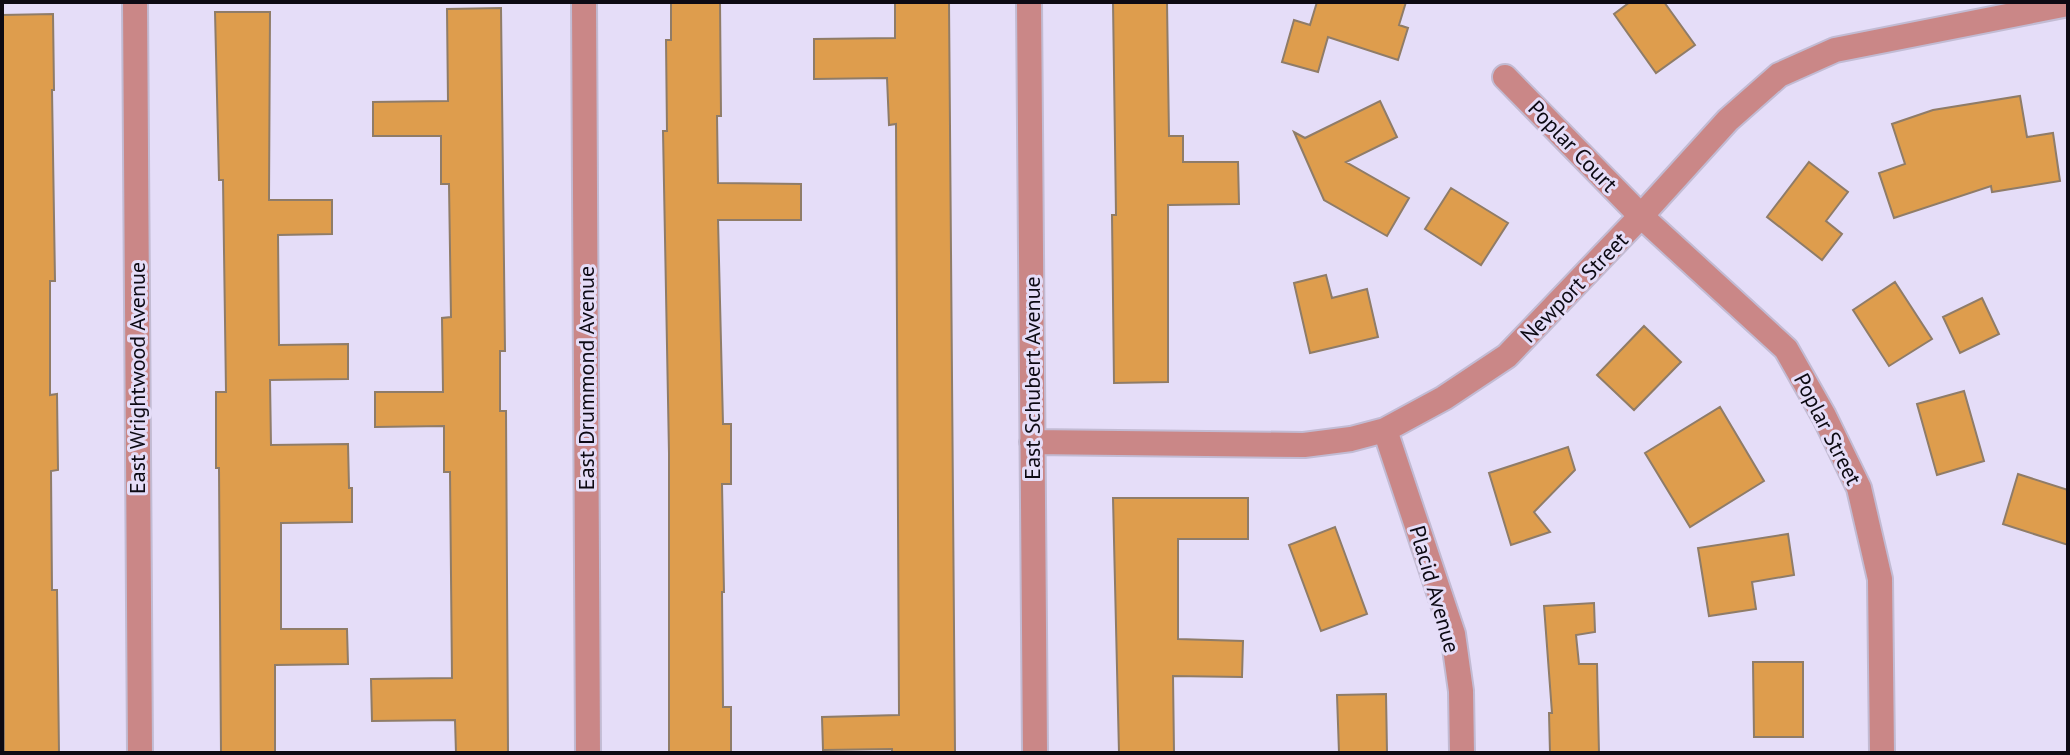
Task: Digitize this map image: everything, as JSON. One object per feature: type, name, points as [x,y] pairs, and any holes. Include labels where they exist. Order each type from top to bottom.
[{"type":"street","name":"East Wrightwood Avenue","points":[[135,2],[140,753]]},
{"type":"street","name":"East Drummond Avenue","points":[[584,2],[588,753]]},
{"type":"street","name":"East Schubert Avenue","points":[[1029,2],[1035,753]]},
{"type":"street","name":"Newport Street","points":[[1032,442],[1304,445],[1351,439],[1385,430],[1444,398],[1507,356],[1728,120],[1779,75],[1835,50],[2068,4]]},
{"type":"street","name":"Poplar Court","points":[[1505,77],[1641,216]]},
{"type":"street","name":"Poplar Street","points":[[1641,216],[1786,349],[1824,416],[1859,488],[1880,579],[1882,753]]},
{"type":"street","name":"Placid Avenue","points":[[1385,430],[1453,634],[1461,691],[1462,753]]},
{"type":"building","points":[[671,2],[720,2],[718,183],[801,184],[801,220],[718,220],[723,424],[731,424],[731,484],[722,484],[722,592],[723,707],[731,707],[731,753],[669,753],[669,453],[663,131],[667,131],[666,40],[671,40]]},
{"type":"building","points":[[895,2],[949,2],[955,753],[892,753],[892,749],[823,750],[822,717],[899,715],[896,124],[889,125],[887,78],[814,79],[814,39],[895,38]]},
{"type":"building","points":[[1113,2],[1167,2],[1169,136],[1183,136],[1183,162],[1238,162],[1239,204],[1168,205],[1168,382],[1114,383],[1112,215],[1116,215]]},
{"type":"building","points":[[1317,2],[1406,2],[1399,25],[1408,28],[1398,60],[1328,37],[1318,72],[1282,62],[1294,20],[1310,25]]},
{"type":"building","points":[[1630,2],[1664,2],[1695,45],[1656,73],[1614,14]]},
{"type":"building","points":[[501,8],[505,351],[500,351],[500,411],[506,411],[508,753],[456,753],[455,720],[372,721],[371,679],[452,678],[450,472],[444,472],[444,426],[375,427],[375,392],[443,392],[442,318],[451,317],[449,184],[441,184],[441,136],[373,136],[373,102],[448,101],[447,9]]},
{"type":"building","points":[[215,12],[270,12],[269,200],[332,200],[332,234],[278,235],[279,345],[348,344],[348,379],[270,380],[271,445],[348,444],[349,488],[352,488],[352,522],[281,523],[281,629],[347,629],[348,664],[275,665],[275,753],[221,753],[216,392],[226,392],[223,180],[219,180]]},
{"type":"building","points":[[53,14],[55,281],[50,281],[50,395],[57,394],[58,470],[51,471],[52,590],[57,590],[59,753],[4,753],[2,15]]},
{"type":"building","points":[[2020,96],[2027,137],[2053,133],[2060,181],[1992,192],[1991,186],[1894,218],[1879,173],[1905,164],[1892,124],[1933,110]]},
{"type":"building","points":[[1380,101],[1397,137],[1346,162],[1409,198],[1387,236],[1324,200],[1294,132],[1305,138]]},
{"type":"building","points":[[1809,162],[1848,192],[1826,221],[1842,234],[1822,260],[1767,217]]},
{"type":"building","points":[[1451,188],[1508,223],[1481,265],[1425,229]]},
{"type":"building","points":[[1326,275],[1332,298],[1367,289],[1378,337],[1310,353],[1294,283]]},
{"type":"building","points":[[1895,282],[1932,339],[1889,366],[1853,310]]},
{"type":"building","points":[[1982,298],[1999,334],[1960,353],[1943,317]]},
{"type":"building","points":[[1644,326],[1681,362],[1634,410],[1597,375]]},
{"type":"building","points":[[1964,391],[1984,461],[1937,475],[1917,404]]},
{"type":"building","points":[[1720,407],[1764,481],[1690,527],[1645,453]]},
{"type":"building","points":[[1568,447],[1575,470],[1534,512],[1550,532],[1511,545],[1489,473]]},
{"type":"building","points":[[2018,474],[2068,490],[2068,545],[2003,524]]},
{"type":"building","points":[[1113,498],[1248,498],[1248,539],[1178,539],[1178,639],[1243,641],[1242,677],[1173,676],[1174,753],[1119,753]]},
{"type":"building","points":[[1335,527],[1367,614],[1321,631],[1289,545]]},
{"type":"building","points":[[1788,534],[1794,575],[1752,582],[1756,609],[1709,616],[1698,548]]},
{"type":"building","points":[[1594,603],[1595,632],[1576,635],[1579,664],[1597,664],[1599,753],[1550,753],[1549,713],[1552,713],[1544,606]]},
{"type":"building","points":[[1753,662],[1803,662],[1803,737],[1754,737]]},
{"type":"building","points":[[1386,694],[1387,753],[1339,753],[1337,695]]}]
